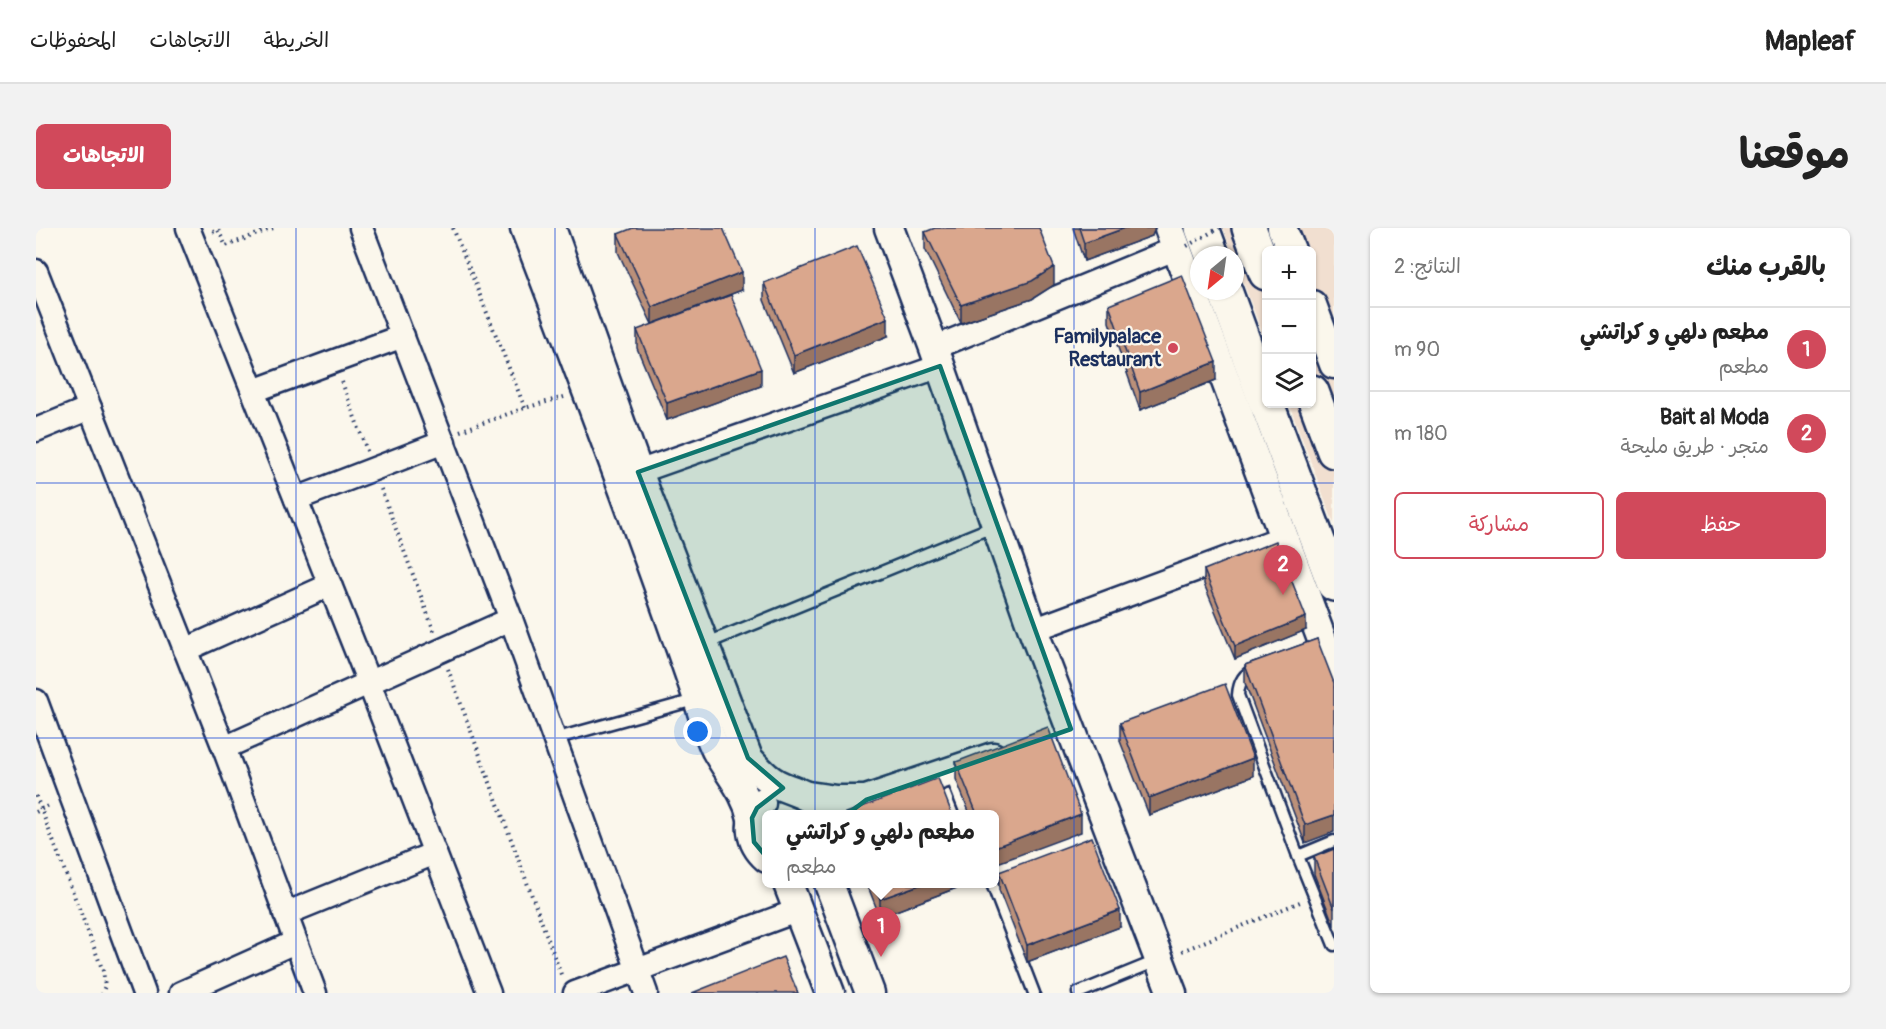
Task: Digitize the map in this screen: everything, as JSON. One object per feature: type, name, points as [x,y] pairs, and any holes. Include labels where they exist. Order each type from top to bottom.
[{"type":"main road","points":[[1249,228],[1262,262]]},
{"type":"main road","points":[[1228,300],[1262,390]]},
{"type":"main road","points":[[1316,405],[1334,451]]},
{"type":"main road","points":[[1269,408],[1334,584]]},
{"type":"street","points":[[361,228],[511,619],[646,993]]},
{"type":"street","points":[[525,228],[680,643],[716,749],[749,803],[754,842],[762,854]]},
{"type":"street","points":[[551,228],[639,472],[748,758],[767,778],[809,800]]},
{"type":"street","points":[[888,228],[937,357],[1034,630],[1060,733],[1172,993]]},
{"type":"street","points":[[1282,228],[1289,246]]},
{"type":"street","points":[[190,234],[369,683],[489,993]]},
{"type":"street","points":[[639,472],[937,357],[1189,241],[1319,646],[1334,672]]},
{"type":"street","points":[[36,271],[224,748],[315,993]]},
{"type":"street","points":[[1316,318],[1334,364]]},
{"type":"street","points":[[253,391],[403,336]]},
{"type":"street","points":[[36,430],[90,408]]},
{"type":"street","points":[[296,499],[443,440]]},
{"type":"street","points":[[1034,630],[1284,537]]},
{"type":"street","points":[[185,650],[330,585]]},
{"type":"street","points":[[224,748],[511,619]]},
{"type":"street","points":[[36,701],[144,993]]},
{"type":"street","points":[[752,818],[764,799],[784,790],[809,800],[836,800],[856,807],[1016,749]]},
{"type":"street","points":[[285,914],[435,853]]},
{"type":"street","points":[[790,888],[830,993]]},
{"type":"street","points":[[831,888],[870,993]]},
{"type":"street","points":[[569,987],[637,971],[799,910]]},
{"type":"street","points":[[181,993],[295,942]]},
{"type":"lane","points":[[705,644],[997,525]]},
{"type":"lane","points":[[1264,665],[1247,673],[1239,687],[1238,695],[1334,945]]},
{"type":"lane","points":[[554,739],[698,699]]},
{"type":"lane","points":[[950,772],[964,810]]},
{"type":"lane","points":[[1298,856],[1334,841]]},
{"type":"lane","points":[[994,888],[1034,993]]},
{"type":"lane","points":[[1078,993],[1159,960]]},
{"type":"path","points":[[190,234],[218,230],[226,246],[273,228]]},
{"type":"path","points":[[453,228],[525,408]]},
{"type":"path","points":[[1189,241],[1219,228]]},
{"type":"path","points":[[334,362],[569,987]]},
{"type":"path","points":[[443,440],[525,408],[587,390]]},
{"type":"path","points":[[36,796],[103,971],[105,986],[102,993]]},
{"type":"path","points":[[1159,960],[1314,896]]},
{"type":"highlighted area","points":[[940,366],[1071,729],[866,800],[841,819],[810,859],[790,865],[769,860],[754,842],[752,818],[757,808],[783,788],[748,758],[638,472]]},
{"type":"shaded area","points":[[1223,228],[1334,228],[1334,524],[1290,408],[1316,408],[1316,246],[1262,246],[1262,332],[1244,284],[1244,246],[1230,246]]},
{"type":"building","points":[[633,228],[723,228],[742,272],[652,307],[618,234]]},
{"type":"building","points":[[935,228],[1039,228],[1054,267],[1032,281],[961,305],[925,232]]},
{"type":"building","points":[[1079,228],[1125,228],[1084,243]]},
{"type":"building","points":[[857,246],[888,318],[794,355],[764,283]]},
{"type":"building","points":[[1182,275],[1216,362],[1140,392],[1109,305]]},
{"type":"building","points":[[731,295],[761,369],[667,403],[637,330]]},
{"type":"building","points":[[1276,541],[1306,617],[1235,646],[1204,570]]},
{"type":"building","points":[[1317,639],[1334,683],[1334,815],[1305,825],[1245,665]]},
{"type":"building","points":[[1225,684],[1253,758],[1149,798],[1120,723]]},
{"type":"building","points":[[1048,727],[1081,814],[999,845],[999,810],[975,810],[956,762]]},
{"type":"building","points":[[938,778],[950,810],[854,810]]},
{"type":"building","points":[[1092,837],[1120,910],[1027,945],[999,872]]},
{"type":"building","points":[[1334,849],[1334,909],[1314,857]]},
{"type":"building","points":[[876,888],[911,888],[880,899]]},
{"type":"building","points":[[783,957],[798,993],[692,993]]},
{"type":"place","name":"Familypalace Restaurant","points":[[1173,348]]},
{"type":"place","name":"Bait al Moda","points":[[1283,595]]},
{"type":"place","name":"مطعم دلهي و كراتشي","points":[[881,957]]}]
